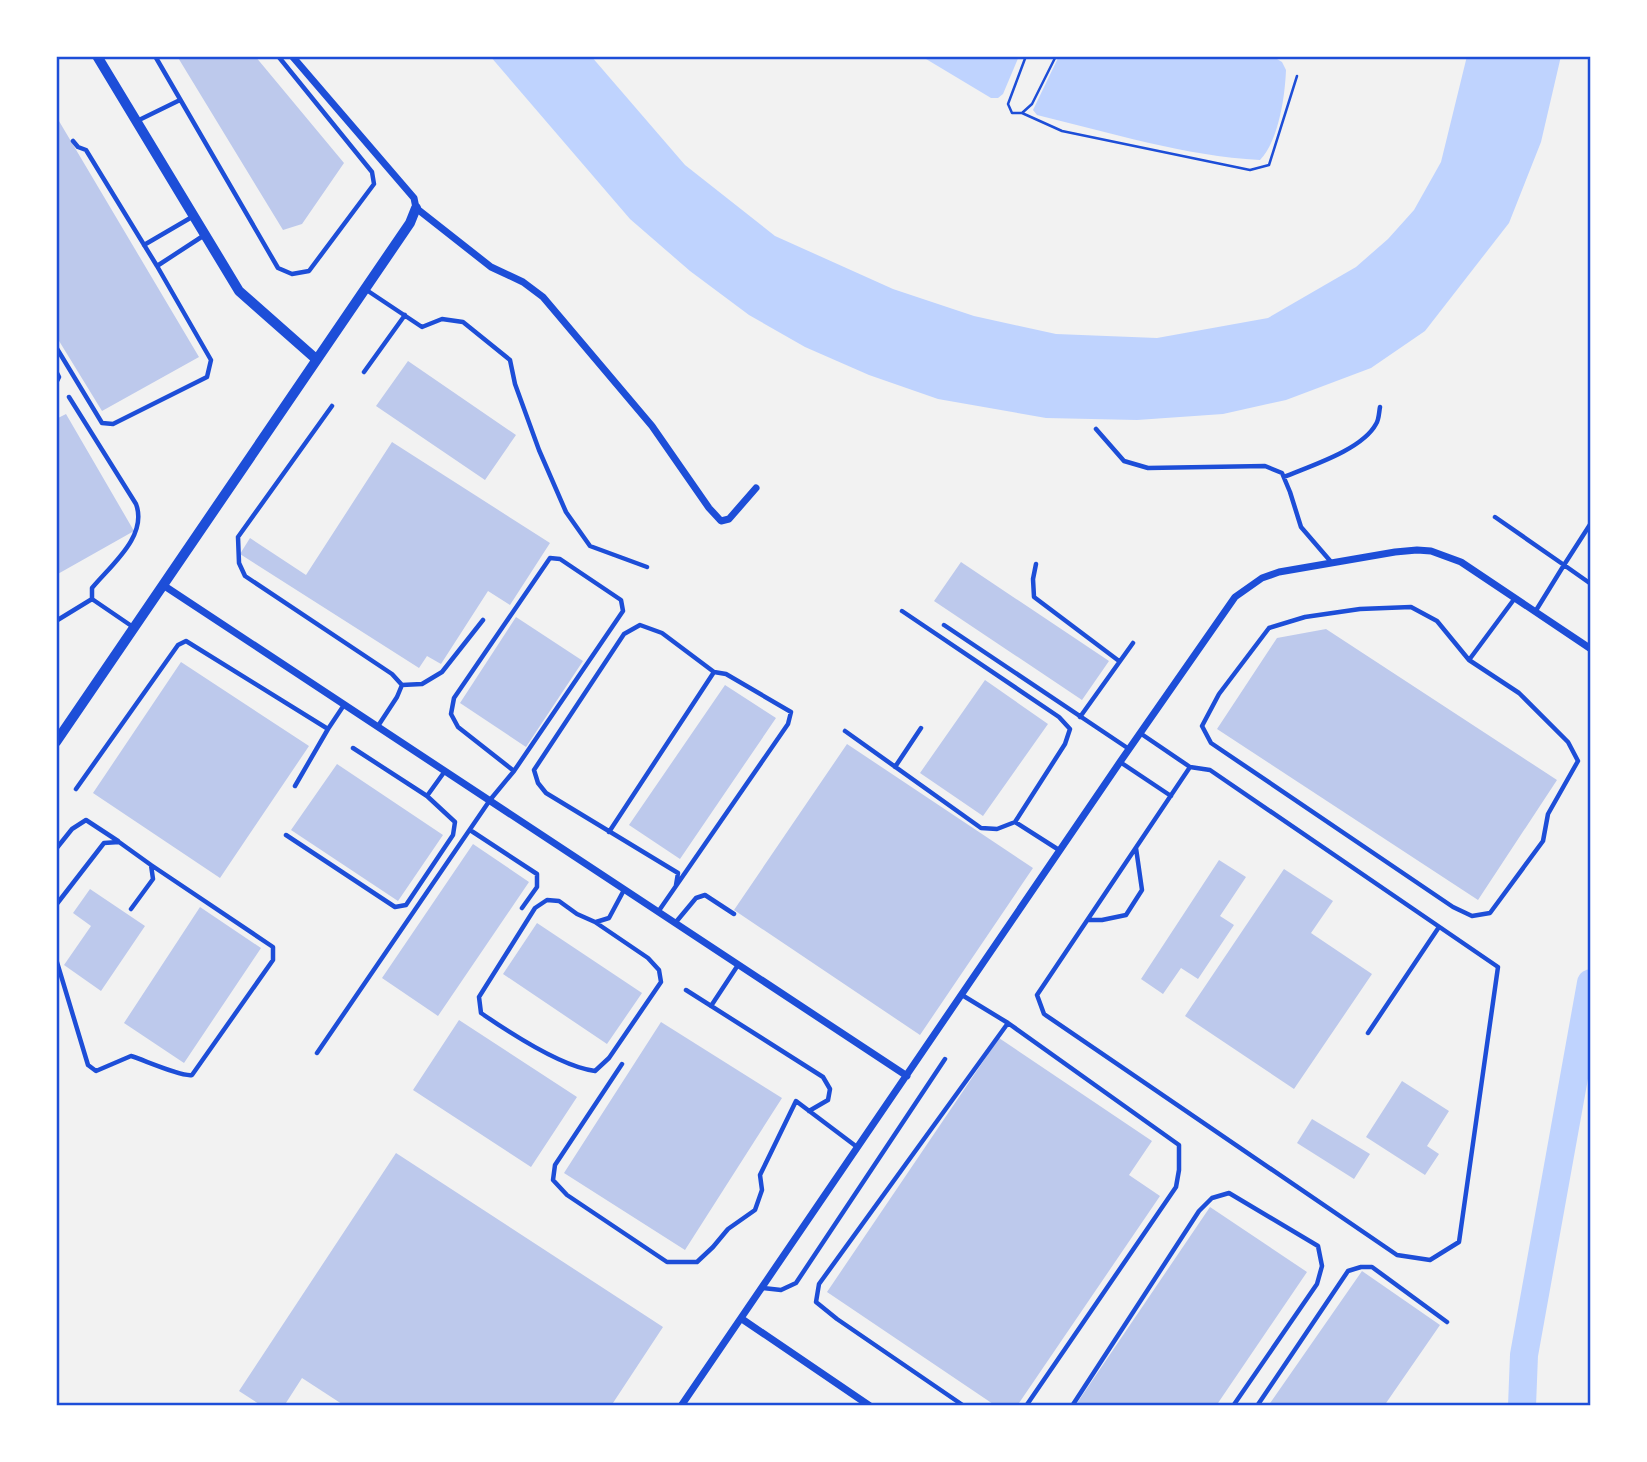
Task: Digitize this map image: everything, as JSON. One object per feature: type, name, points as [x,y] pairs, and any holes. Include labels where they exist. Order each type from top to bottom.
[{"type":"street","points":[[97,56],[239,291],[316,359]]},
{"type":"street","points":[[56,742],[410,223],[416,208],[414,198],[292,56]]},
{"type":"street","points":[[416,208],[491,267],[523,282],[543,297],[652,426],[721,521],[729,519],[756,488]]},
{"type":"street","points":[[681,1406],[1120,762],[1236,597],[1262,578],[1279,572],[1395,552],[1431,551],[1461,562],[1591,649]]},
{"type":"street","points":[[163,585],[907,1076]]},
{"type":"street","points":[[742,1319],[870,1406]]},
{"type":"lane","points":[[155,56],[278,268],[292,274],[309,271],[374,184],[372,172],[278,56]]},
{"type":"lane","points":[[137,121],[180,100]]},
{"type":"lane","points":[[56,347],[102,423],[113,424],[207,377],[211,360],[86,150],[73,141]]},
{"type":"lane","points":[[144,245],[194,216]]},
{"type":"lane","points":[[157,266],[205,235]]},
{"type":"lane","points":[[365,288],[422,327],[442,319],[463,322],[510,360],[515,384],[539,450],[566,512],[590,546],[647,567]]},
{"type":"lane","points":[[364,372],[405,315]]},
{"type":"lane","points":[[56,371],[59,377],[56,383]]},
{"type":"lane","points":[[69,397],[136,504],[140,516],[135,536],[92,588],[92,600]]},
{"type":"lane","points":[[332,406],[238,537],[239,563],[244,576],[392,674],[402,685]]},
{"type":"lane","points":[[1284,477],[1357,444],[1376,424],[1380,407]]},
{"type":"lane","points":[[1096,429],[1124,461],[1149,468],[1265,466],[1282,473],[1301,527],[1332,564]]},
{"type":"lane","points":[[1494,517],[1591,584]]},
{"type":"lane","points":[[1535,611],[1591,523]]},
{"type":"lane","points":[[317,1053],[490,800],[514,771],[623,611],[621,600],[561,559],[550,558],[454,698],[451,714],[457,727],[514,771]]},
{"type":"lane","points":[[1036,564],[1034,597],[1119,662]]},
{"type":"lane","points":[[1469,660],[1516,598]]},
{"type":"lane","points":[[56,621],[92,600]]},
{"type":"lane","points":[[92,600],[134,628]]},
{"type":"lane","points":[[1411,607],[1437,621],[1469,660],[1519,693],[1568,742],[1578,761],[1548,814],[1543,841],[1490,913],[1472,916],[1453,907],[1211,743],[1202,726],[1219,694],[1269,628],[1305,617],[1360,609],[1411,607]]},
{"type":"lane","points":[[845,731],[981,828],[997,830],[1015,822],[1065,744],[1070,729],[1059,717],[902,611]]},
{"type":"lane","points":[[402,685],[422,684],[442,672],[483,620]]},
{"type":"lane","points":[[659,912],[788,724],[791,712],[726,674],[714,672],[662,634],[640,625],[624,634],[534,770],[538,783],[546,793],[678,873],[676,885]]},
{"type":"lane","points":[[944,625],[1129,749]]},
{"type":"lane","points":[[76,789],[178,645],[186,641],[328,729]]},
{"type":"lane","points":[[1080,717],[1133,643]]},
{"type":"lane","points":[[609,832],[714,672]]},
{"type":"lane","points":[[378,726],[402,685]]},
{"type":"lane","points":[[295,786],[345,705]]},
{"type":"lane","points":[[895,767],[921,728]]},
{"type":"lane","points":[[1140,733],[1190,768],[1210,770],[1496,965],[1498,970],[1458,1242],[1430,1260],[1397,1255],[1045,1014],[1037,995],[1190,768]]},
{"type":"lane","points":[[286,835],[395,906],[406,905],[453,835],[455,822],[427,796],[353,748]]},
{"type":"lane","points":[[1120,762],[1171,796]]},
{"type":"lane","points":[[427,796],[445,771]]},
{"type":"lane","points":[[56,849],[72,829],[86,821],[273,947],[273,960],[192,1075],[184,1077],[160,1065],[131,1056],[96,1071],[88,1065],[56,960]]},
{"type":"lane","points":[[1015,822],[1060,851]]},
{"type":"lane","points":[[470,830],[537,874],[537,887],[522,908]]},
{"type":"lane","points":[[56,905],[104,843],[119,842]]},
{"type":"lane","points":[[1087,920],[1126,915],[1142,890],[1136,848]]},
{"type":"lane","points":[[131,909],[153,879],[151,865]]},
{"type":"lane","points":[[595,922],[648,958],[659,970],[661,982],[609,1058],[595,1071],[580,1069],[500,1026],[481,1013],[479,997],[536,908],[547,900],[559,901],[577,914],[595,922],[609,918],[624,890]]},
{"type":"lane","points":[[675,923],[696,898],[705,895],[734,914]]},
{"type":"lane","points":[[1368,1034],[1439,927]]},
{"type":"lane","points":[[711,1006],[738,965]]},
{"type":"lane","points":[[686,990],[823,1077],[830,1089],[828,1100],[809,1111]]},
{"type":"lane","points":[[962,995],[1008,1023],[1179,1145],[1177,1187],[1026,1406]]},
{"type":"lane","points":[[964,1406],[837,1320],[816,1301],[819,1284],[1008,1023]]},
{"type":"lane","points":[[763,1288],[781,1290],[796,1283],[945,1059]]},
{"type":"lane","points":[[622,1064],[555,1165],[553,1180],[567,1195],[667,1262],[697,1262],[728,1228],[755,1210],[762,1190],[760,1175],[796,1101],[858,1148]]},
{"type":"lane","points":[[1072,1406],[1199,1211],[1212,1198],[1229,1193],[1318,1246],[1322,1266],[1317,1284],[1233,1406]]},
{"type":"lane","points":[[1256,1406],[1348,1270],[1372,1267],[1447,1322]]},
{"type":"path","points":[[1026,56],[1007,104],[1012,113],[1022,113],[1062,131],[1250,170],[1269,165],[1297,76]]},
{"type":"path","points":[[1022,113],[1032,104],[1056,56]]},
{"type":"water","points":[[490,56],[591,56],[685,165],[775,236],[893,289],[974,316],[1056,334],[1157,338],[1268,318],[1356,267],[1388,239],[1414,210],[1441,162],[1467,56],[1561,56],[1541,142],[1509,223],[1425,331],[1371,368],[1286,400],[1223,414],[1137,420],[1046,418],[938,399],[869,375],[805,347],[749,315],[690,271],[630,219]]},
{"type":"water","points":[[921,56],[1019,56],[1003,94],[998,98],[991,98]]},
{"type":"water","points":[[1059,56],[1272,56],[1282,62],[1286,70],[1282,105],[1272,141],[1260,160],[1232,158],[1176,149],[1037,115],[1033,110]]},
{"type":"building","points":[[177,56],[255,56],[344,163],[302,224],[283,230]]},
{"type":"building","points":[[56,116],[199,357],[102,411],[56,336]]},
{"type":"building","points":[[408,361],[516,435],[485,480],[376,406]]},
{"type":"building","points":[[66,414],[134,531],[56,575],[56,419]]},
{"type":"building","points":[[392,442],[550,543],[510,605],[488,591],[441,664],[427,656],[419,668],[240,554],[250,538],[306,575]]},
{"type":"building","points":[[961,562],[1109,661],[1082,700],[934,601]]},
{"type":"building","points":[[516,617],[583,661],[526,747],[460,703]]},
{"type":"building","points":[[1326,629],[1557,780],[1478,900],[1217,729],[1277,638]]},
{"type":"building","points":[[181,662],[309,746],[220,878],[93,793]]},
{"type":"building","points":[[985,680],[1048,724],[983,816],[920,773]]},
{"type":"building","points":[[725,685],[776,718],[680,859],[629,825]]},
{"type":"building","points":[[847,744],[1033,868],[920,1035],[734,910]]},
{"type":"building","points":[[337,764],[443,835],[398,901],[291,830]]},
{"type":"building","points":[[473,844],[529,882],[438,1016],[382,978]]},
{"type":"building","points":[[1219,860],[1246,877],[1220,916],[1234,925],[1198,979],[1181,968],[1163,994],[1141,979]]},
{"type":"building","points":[[1284,869],[1333,901],[1311,933],[1372,974],[1294,1089],[1185,1016]]},
{"type":"building","points":[[90,889],[145,926],[101,991],[64,965],[91,926],[73,913]]},
{"type":"building","points":[[200,907],[261,948],[184,1063],[124,1023]]},
{"type":"building","points":[[537,923],[642,993],[607,1044],[503,974]]},
{"type":"building","points":[[459,1020],[577,1097],[531,1167],[413,1090]]},
{"type":"building","points":[[661,1022],[782,1098],[685,1250],[564,1173]]},
{"type":"building","points":[[999,1038],[1152,1141],[1129,1175],[1160,1196],[1017,1406],[996,1406],[827,1292]]},
{"type":"building","points":[[1402,1081],[1449,1111],[1427,1146],[1439,1154],[1425,1175],[1366,1137]]},
{"type":"building","points":[[1312,1119],[1370,1154],[1354,1179],[1297,1143]]},
{"type":"building","points":[[396,1153],[663,1327],[611,1406],[345,1406],[302,1378],[284,1406],[262,1406],[239,1391]]},
{"type":"building","points":[[1210,1207],[1307,1272],[1216,1406],[1075,1406]]},
{"type":"building","points":[[1362,1271],[1440,1325],[1384,1406],[1268,1406]]},
{"type":"waterway","points":[[1522,1406],[1524,1355],[1591,983]]}]
